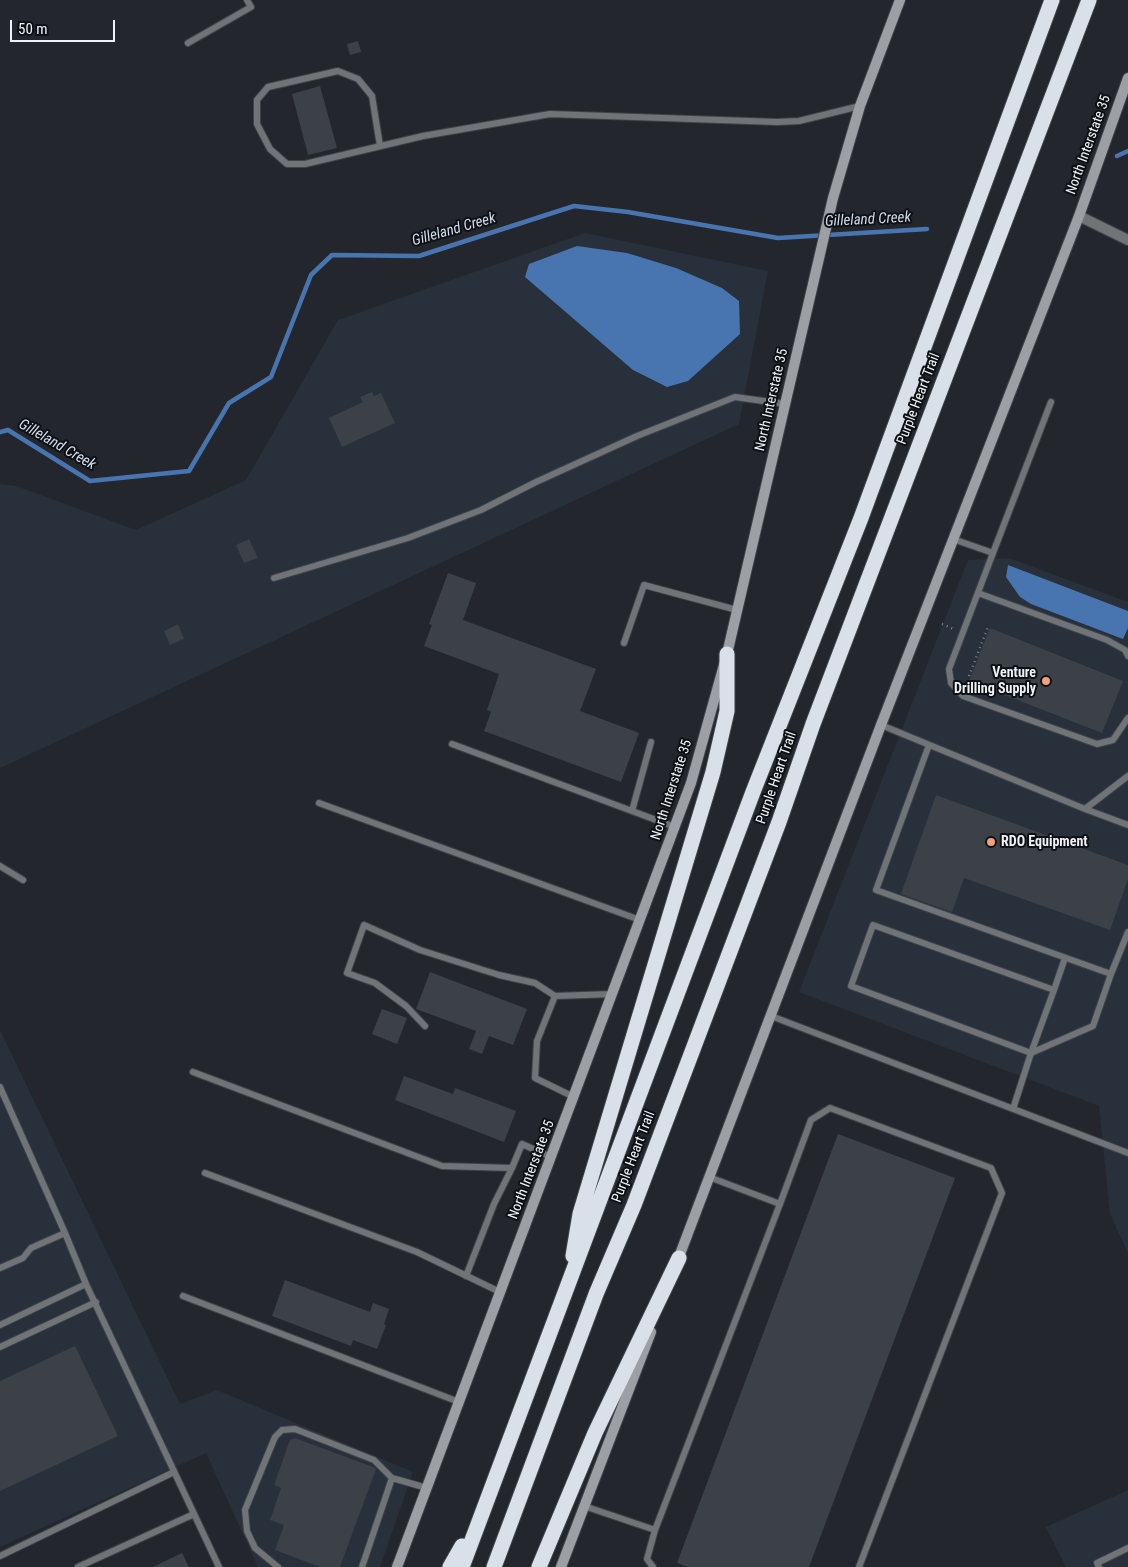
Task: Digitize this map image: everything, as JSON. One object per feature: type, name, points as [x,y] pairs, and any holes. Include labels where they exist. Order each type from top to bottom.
[{"type":"highway","name":"Purple Heart Trail","points":[[462,1567],[753,792],[861,518],[1052,0]]},
{"type":"highway","name":"Purple Heart Trail","points":[[494,1567],[593,1303],[634,1205],[772,841],[817,715],[1089,0]]},
{"type":"highway","points":[[566,1294],[580,1214],[713,772],[727,712],[727,654]]},
{"type":"highway","points":[[539,1567],[595,1433],[679,1258]]},
{"type":"highway","points":[[450,1567],[482,1512]]},
{"type":"main road","name":"North Interstate 35","points":[[397,1567],[691,783],[727,654],[833,198],[860,106],[900,0]]},
{"type":"main road","name":"North Interstate 35","points":[[561,1567],[881,725],[1079,216],[1128,78]]},
{"type":"street","points":[[1079,216],[1128,240]]},
{"type":"lane","points":[[188,44],[251,7],[247,0]]},
{"type":"lane","points":[[380,146],[372,96],[358,79],[338,71],[268,87],[257,100],[257,124],[270,150],[287,164],[305,164],[423,136],[550,114],[777,122],[799,121],[860,106]]},
{"type":"lane","points":[[274,578],[408,538],[481,510],[536,482],[637,436],[735,397],[785,404]]},
{"type":"lane","points":[[1051,402],[949,669],[952,683],[963,696],[1097,744],[1113,740],[1128,718]]},
{"type":"lane","points":[[953,539],[992,553]]},
{"type":"lane","points":[[624,643],[644,585],[737,610]]},
{"type":"lane","points":[[978,593],[1108,640],[1125,650],[1128,656]]},
{"type":"lane","points":[[881,725],[1128,825]]},
{"type":"lane","points":[[632,811],[651,742]]},
{"type":"lane","points":[[452,744],[674,827]]},
{"type":"lane","points":[[929,745],[876,890],[1111,974]]},
{"type":"lane","points":[[1086,809],[1128,776]]},
{"type":"lane","points":[[319,803],[640,920]]},
{"type":"lane","points":[[0,866],[23,880]]},
{"type":"lane","points":[[425,1026],[406,1006],[375,983],[347,973],[364,925],[420,950],[500,975],[536,982],[555,996],[613,994]]},
{"type":"lane","points":[[1054,990],[873,925],[851,986],[1031,1053],[1093,1026],[1128,932]]},
{"type":"lane","points":[[1013,1109],[1065,958]]},
{"type":"lane","points":[[555,996],[537,1040],[535,1078],[574,1097]]},
{"type":"lane","points":[[771,1016],[1128,1153]]},
{"type":"lane","points":[[193,1072],[442,1166],[512,1168]]},
{"type":"lane","points":[[0,1087],[86,1284],[219,1567]]},
{"type":"lane","points":[[652,1567],[647,1559],[655,1530],[811,1120],[830,1108],[992,1168],[1002,1193],[859,1567]]},
{"type":"lane","points":[[466,1276],[494,1204],[522,1144],[552,1157]]},
{"type":"lane","points":[[205,1173],[417,1252],[500,1292]]},
{"type":"lane","points":[[709,1177],[780,1204]]},
{"type":"lane","points":[[0,1268],[23,1258],[30,1248],[65,1233]]},
{"type":"lane","points":[[0,1325],[86,1284]]},
{"type":"lane","points":[[183,1296],[459,1402]]},
{"type":"lane","points":[[0,1347],[96,1302]]},
{"type":"lane","points":[[278,1567],[255,1548],[247,1531],[245,1510],[275,1436],[282,1430],[295,1429],[374,1460],[392,1478],[426,1488]]},
{"type":"lane","points":[[0,1556],[174,1472]]},
{"type":"lane","points":[[362,1567],[392,1478]]},
{"type":"lane","points":[[584,1506],[655,1530]]},
{"type":"lane","points":[[78,1567],[194,1514]]},
{"type":"lane","points":[[1099,1567],[1097,1563],[1128,1548]]},
{"type":"path","points":[[942,624],[954,629]]},
{"type":"path","points":[[969,676],[988,627]]},
{"type":"shaded area","points":[[585,233],[768,271],[739,424],[0,768],[0,484],[16,486],[136,530],[246,480],[338,320]]},
{"type":"shaded area","points":[[1009,558],[1128,602],[1128,1253],[1110,1214],[1099,1106],[799,992],[968,560]]},
{"type":"shaded area","points":[[0,1030],[180,1404],[217,1390],[413,1472],[380,1567],[258,1567],[206,1453],[0,1547]]},
{"type":"shaded area","points":[[1128,1490],[1128,1567],[1066,1567],[1046,1527]]},
{"type":"water","points":[[577,246],[627,253],[676,268],[722,288],[739,301],[740,334],[688,381],[667,387],[633,370],[525,277],[529,264]]},
{"type":"water","points":[[1008,565],[1128,611],[1128,628],[1123,639],[1031,604],[1020,597],[1006,577]]},
{"type":"building","points":[[358,41],[361,52],[350,55],[347,44]]},
{"type":"building","points":[[320,86],[337,148],[308,155],[292,94]]},
{"type":"building","points":[[372,392],[374,396],[381,393],[395,423],[342,447],[329,418],[363,402],[360,397]]},
{"type":"building","points":[[249,539],[258,558],[244,563],[236,545]]},
{"type":"building","points":[[448,573],[476,583],[463,620],[596,669],[580,711],[639,733],[621,782],[484,731],[491,712],[487,710],[499,674],[424,646],[432,625],[429,624]]},
{"type":"building","points":[[178,624],[184,639],[170,645],[164,631]]},
{"type":"building","name":"Venture Drilling Supply","points":[[990,628],[1123,681],[1102,733],[969,681]]},
{"type":"building","name":"RDO Equipment","points":[[936,795],[1128,865],[1128,879],[1110,930],[964,878],[952,912],[901,894]]},
{"type":"building","points":[[430,972],[527,1009],[513,1045],[489,1036],[482,1054],[469,1049],[476,1031],[416,1009]]},
{"type":"building","points":[[382,1009],[407,1018],[397,1044],[372,1034]]},
{"type":"building","points":[[404,1076],[453,1094],[455,1088],[516,1111],[504,1142],[395,1100]]},
{"type":"building","points":[[838,1134],[955,1178],[809,1567],[688,1567],[677,1563]]},
{"type":"building","points":[[285,1280],[370,1312],[373,1303],[389,1309],[384,1324],[386,1325],[377,1349],[353,1340],[351,1346],[272,1316]]},
{"type":"building","points":[[75,1346],[118,1436],[0,1491],[0,1381]]},
{"type":"building","points":[[295,1438],[376,1469],[340,1567],[320,1567],[275,1550],[284,1525],[270,1520],[281,1488],[274,1485],[290,1440]]},
{"type":"building","points":[[182,1553],[189,1567],[153,1567]]},
{"type":"waterway","name":"Gilleland Creek","points":[[1117,156],[1128,151]]},
{"type":"waterway","name":"Gilleland Creek","points":[[0,432],[8,430],[90,481],[189,471],[229,403],[271,377],[311,275],[332,255],[419,256],[574,206],[628,212],[778,238],[927,229]]},
{"type":"place","name":"Venture Drilling Supply","points":[[1046,681]]},
{"type":"place","name":"RDO Equipment","points":[[991,842]]}]
